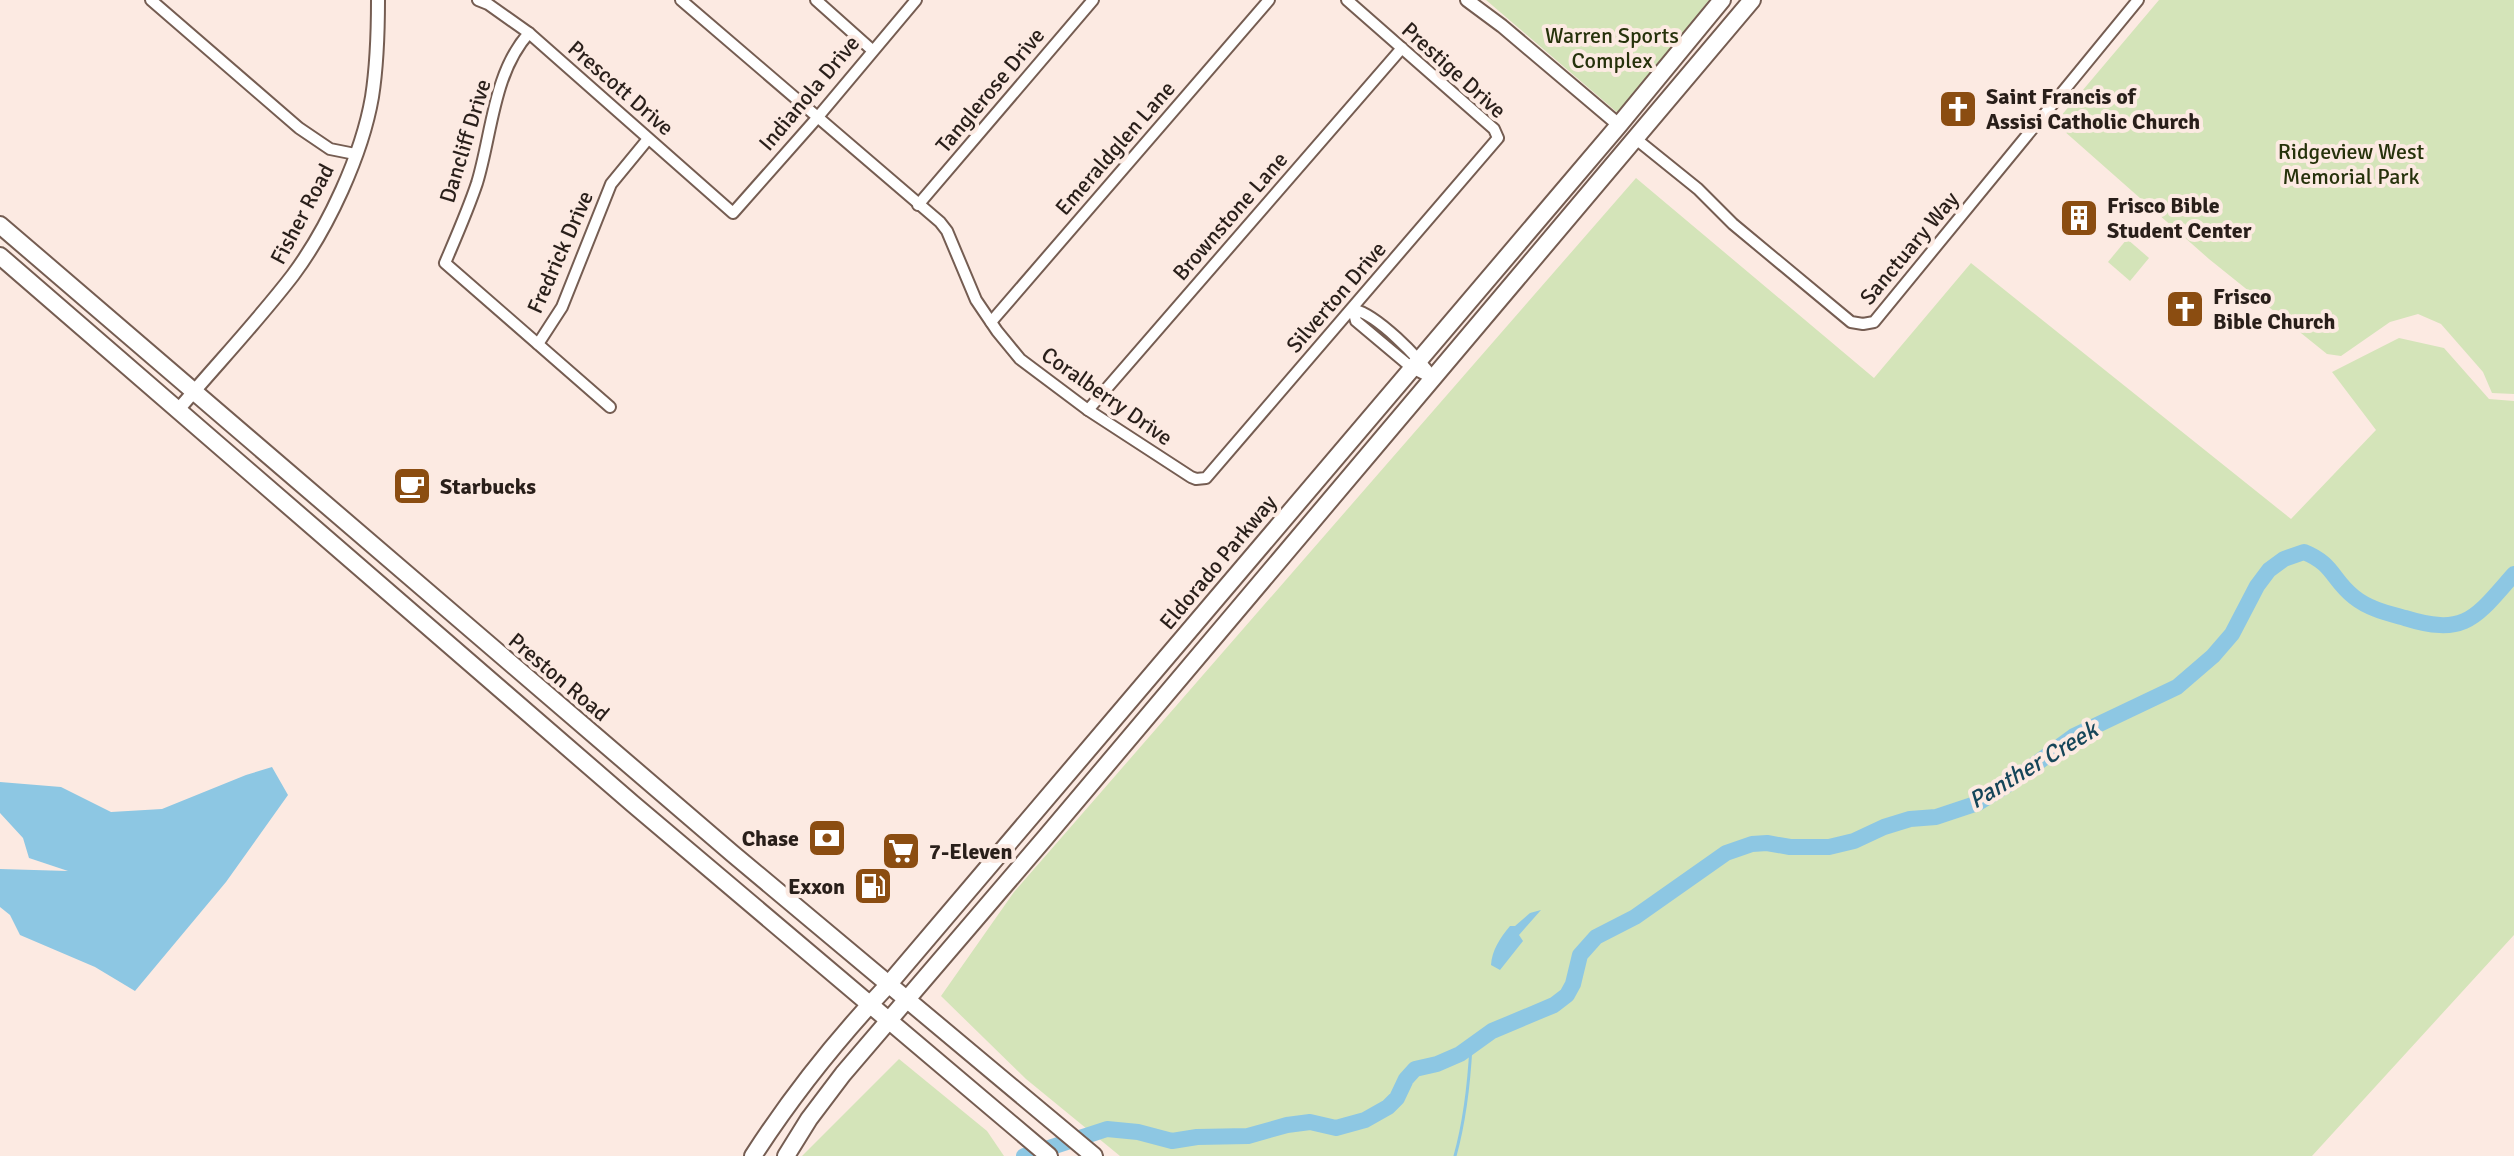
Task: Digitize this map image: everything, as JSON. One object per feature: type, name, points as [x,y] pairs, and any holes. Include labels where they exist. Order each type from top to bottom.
[{"type":"main road","name":"Eldorado Parkway","points":[[753,1156],[785,1105],[1722,0]]},
{"type":"main road","name":"Eldorado Parkway","points":[[786,1156],[843,1074],[1752,0]]},
{"type":"main road","points":[[1619,125],[1636,139]]},
{"type":"main road","name":"Preston Road","points":[[0,225],[446,610],[1094,1156]]},
{"type":"main road","name":"Preston Road","points":[[0,256],[633,804],[1049,1156]]},
{"type":"main road","points":[[431,627],[446,610]]},
{"type":"main road","points":[[1153,672],[1172,687]]},
{"type":"main road","points":[[633,804],[651,784]]},
{"type":"main road","points":[[1026,821],[1045,838]]},
{"type":"street","points":[[151,0],[307,133],[330,149],[355,154]]},
{"type":"street","name":"Fisher Road","points":[[178,410],[295,273],[337,199],[366,126],[372,97],[378,0]]},
{"type":"street","name":"Prescott Drive","points":[[478,0],[529,33],[733,213]]},
{"type":"street","name":"Coralberry Drive","points":[[681,0],[940,222],[947,231],[976,300],[1020,359],[1088,410],[1191,477],[1201,480]]},
{"type":"street","points":[[816,0],[872,50]]},
{"type":"street","name":"Indianola Drive","points":[[733,213],[916,0]]},
{"type":"street","name":"Tanglerose Drive","points":[[918,205],[1093,0]]},
{"type":"street","name":"Emeraldglen Lane","points":[[991,322],[1269,0]]},
{"type":"street","name":"Prestige Drive","points":[[1347,0],[1494,129],[1498,138]]},
{"type":"street","points":[[1467,0],[1619,125]]},
{"type":"street","name":"Sanctuary Way","points":[[1636,139],[1851,322],[1874,322],[2138,0]]},
{"type":"street","name":"Dancliff Drive","points":[[529,33],[520,43],[508,67],[477,183],[445,263],[538,344]]},
{"type":"street","name":"Brownstone Lane","points":[[1088,410],[1402,48]]},
{"type":"street","name":"Silverton Drive","points":[[1201,480],[1206,478],[1353,309],[1498,138]]},
{"type":"street","name":"Fredrick Drive","points":[[538,344],[562,307],[611,184],[648,139]]},
{"type":"street","points":[[1353,309],[1364,312],[1434,379]]},
{"type":"street","points":[[538,344],[610,407]]},
{"type":"green space","name":"Warren Sports Complex","points":[[1486,0],[1709,0],[1619,114]]},
{"type":"green space","name":"Ridgeview West Memorial Park","points":[[2159,0],[2514,0],[2514,394],[2492,393],[2483,372],[2441,324],[2418,314],[2390,322],[2341,356],[2327,354],[2209,259],[2055,123]]},
{"type":"green space","points":[[1636,178],[1874,378],[1971,263],[2291,519],[2376,430],[2332,372],[2399,338],[2444,348],[2489,399],[2514,401],[2514,935],[2312,1156],[1120,1156],[1026,1079],[941,996],[1014,892]]},
{"type":"green space","points":[[2127,239],[2149,258],[2130,281],[2108,262]]},
{"type":"green space","points":[[899,1059],[987,1131],[1004,1156],[802,1156]]},
{"type":"water","points":[[272,767],[288,795],[226,882],[135,991],[95,967],[20,935],[10,915],[0,907],[0,869],[68,871],[29,858],[23,838],[0,813],[0,782],[61,787],[111,812],[162,809]]},
{"type":"water","points":[[1541,910],[1519,935],[1523,941],[1500,970],[1491,965],[1497,944],[1510,926]]},
{"type":"waterway","name":"Panther Creek","points":[[1024,1156],[1107,1129],[1138,1132],[1172,1141],[1248,1136],[1310,1122],[1336,1128],[1365,1120],[1397,1098],[1415,1069],[1460,1054],[1492,1031],[1554,1005],[1567,995],[1580,955],[1596,937],[1635,917],[1726,853],[1752,844],[1767,843],[1790,847],[1829,847],[1854,841],[1910,819],[1936,817],[1978,803],[2074,736],[2177,687],[2213,656],[2232,634],[2257,586],[2269,570],[2284,559],[2304,552],[2327,567],[2347,591],[2366,605],[2405,618],[2442,625],[2456,624],[2479,612],[2514,574]]},
{"type":"waterway","name":"Panther Creek","points":[[1455,1156],[1466,1102],[1471,1046]]},
{"type":"place","name":"Saint Francis of Assisi Catholic Church","points":[[1958,109]]},
{"type":"place","name":"Frisco Bible Student Center","points":[[2079,218]]},
{"type":"place","name":"Frisco Bible Church","points":[[2185,309]]},
{"type":"place","name":"Starbucks","points":[[412,486]]},
{"type":"place","name":"Chase","points":[[827,838]]},
{"type":"place","name":"7-Eleven","points":[[901,851]]},
{"type":"place","name":"Exxon","points":[[873,886]]}]
